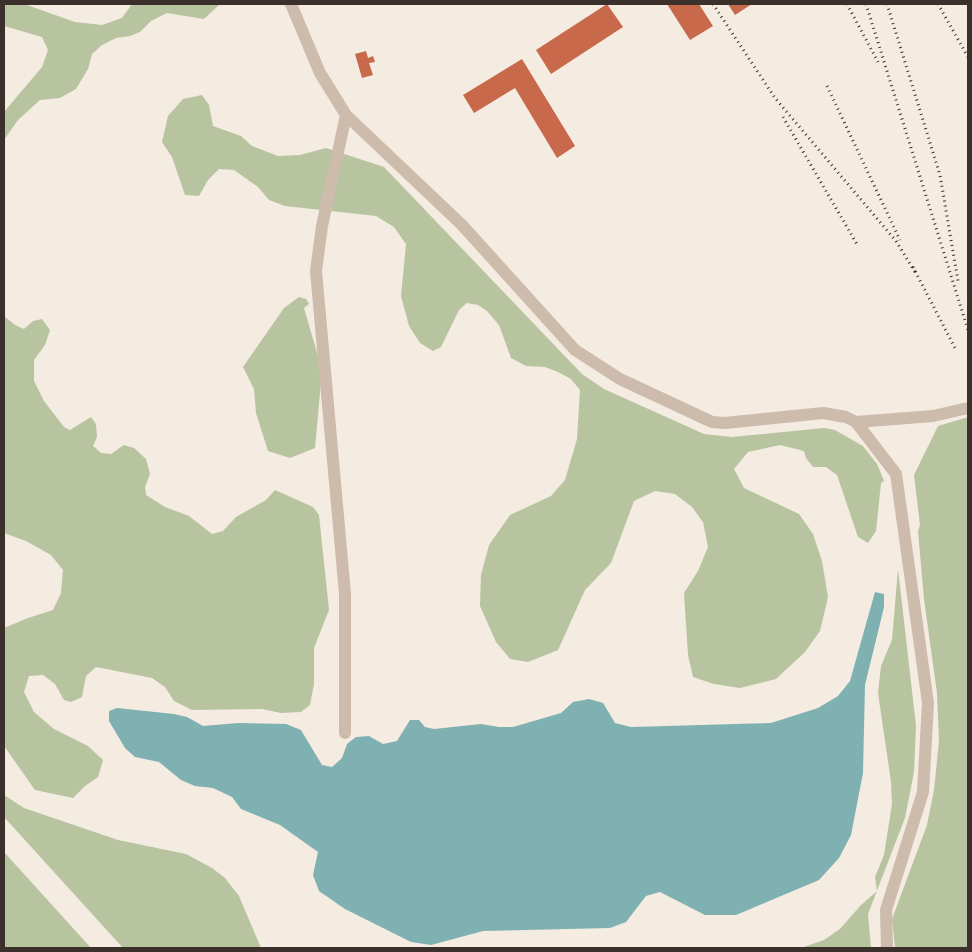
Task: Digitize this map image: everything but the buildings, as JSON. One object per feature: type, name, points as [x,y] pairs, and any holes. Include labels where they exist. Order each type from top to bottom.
[{"type":"street","points":[[291,4],[320,73],[346,115],[462,226],[563,339],[606,371],[698,417],[712,422],[725,423],[823,413],[846,417],[856,422],[896,474],[928,703],[922,792],[886,910],[887,948]]},
{"type":"street","points":[[345,733],[345,594],[316,271],[322,226],[346,115]]},
{"type":"street","points":[[856,422],[933,416],[968,408]]},
{"type":"path","points":[[4,947],[11,948]]},
{"type":"green space","points":[[4,4],[24,4],[75,22],[102,25],[122,18],[132,4],[219,5],[204,19],[167,13],[151,21],[140,32],[116,38],[102,45],[92,54],[88,69],[76,89],[60,98],[40,100],[18,120],[4,140],[4,112],[42,67],[48,50],[42,37],[4,26]]},
{"type":"green space","points":[[202,95],[209,105],[213,126],[241,136],[252,146],[278,156],[300,155],[326,148],[384,167],[582,374],[604,389],[704,434],[732,437],[824,428],[835,430],[863,446],[877,464],[884,481],[881,483],[876,531],[868,543],[858,537],[837,475],[826,467],[813,467],[806,458],[804,451],[780,445],[748,452],[734,469],[744,488],[799,514],[813,534],[822,561],[828,597],[820,631],[805,652],[776,679],[740,688],[714,684],[693,677],[688,655],[684,593],[698,571],[708,547],[703,522],[692,507],[675,494],[655,491],[634,501],[611,563],[585,590],[558,650],[528,662],[510,659],[496,642],[480,606],[481,575],[489,545],[510,515],[551,496],[565,480],[577,439],[580,390],[571,379],[558,372],[545,367],[526,366],[511,358],[499,325],[487,311],[478,305],[467,303],[459,310],[441,347],[433,351],[420,343],[409,326],[401,296],[406,244],[394,227],[376,216],[285,206],[269,200],[258,187],[234,170],[219,169],[208,180],[199,196],[185,195],[172,157],[162,142],[168,116],[183,99]]},
{"type":"green space","points":[[299,297],[306,299],[309,304],[304,308],[322,370],[315,448],[290,458],[268,451],[256,413],[254,389],[243,367],[284,308]]},
{"type":"green space","points":[[4,316],[15,325],[24,329],[33,321],[42,319],[50,330],[45,345],[34,360],[34,381],[44,401],[64,427],[70,430],[91,417],[96,424],[97,437],[93,446],[101,453],[111,454],[124,445],[134,448],[146,459],[150,474],[145,487],[146,495],[165,507],[189,516],[212,534],[223,531],[236,517],[266,500],[275,490],[313,507],[319,515],[329,610],[314,648],[314,684],[310,705],[301,712],[281,713],[262,709],[192,710],[174,701],[165,687],[152,678],[96,667],[86,676],[82,697],[71,702],[64,700],[55,684],[43,675],[29,676],[24,692],[34,712],[54,729],[88,746],[103,760],[98,777],[73,798],[35,790],[4,746],[4,628],[53,610],[61,593],[63,570],[51,555],[26,541],[4,533]]},
{"type":"green space","points":[[968,417],[968,948],[895,948],[892,919],[927,825],[934,790],[939,741],[937,693],[924,599],[918,531],[920,525],[914,475],[938,426]]},
{"type":"green space","points":[[898,569],[916,726],[914,772],[905,818],[877,891],[875,877],[884,855],[892,804],[891,782],[878,693],[881,666],[892,640]]},
{"type":"green space","points":[[4,795],[24,808],[118,840],[186,854],[212,868],[225,878],[239,896],[261,948],[123,948],[4,817]]},
{"type":"green space","points":[[4,852],[91,948],[4,948]]},
{"type":"green space","points":[[877,891],[868,914],[871,948],[801,948],[824,940],[840,929],[861,905]]},
{"type":"water","points":[[875,592],[884,594],[884,607],[865,685],[863,773],[851,835],[839,858],[819,880],[736,915],[705,915],[660,892],[646,896],[626,922],[610,928],[483,931],[431,945],[411,942],[345,909],[319,891],[313,875],[318,852],[280,825],[241,809],[232,797],[213,788],[195,786],[181,780],[159,762],[135,757],[125,748],[109,721],[109,711],[117,708],[174,714],[187,717],[203,726],[238,723],[286,724],[301,730],[322,765],[332,767],[342,758],[347,744],[356,737],[369,736],[383,744],[397,741],[410,720],[419,720],[425,727],[434,729],[481,724],[513,727],[561,713],[573,702],[589,699],[603,703],[615,723],[631,727],[771,723],[818,708],[838,696],[850,681]]},
{"type":"railway","points":[[713,4],[775,98],[896,241],[915,272]]},
{"type":"railway","points":[[847,4],[878,62]]},
{"type":"railway","points":[[866,4],[968,330]]},
{"type":"railway","points":[[887,4],[940,175],[958,281]]},
{"type":"railway","points":[[938,4],[968,57]]},
{"type":"railway","points":[[827,86],[900,240]]},
{"type":"railway","points":[[783,117],[858,246]]},
{"type":"railway","points":[[913,267],[955,348]]}]
